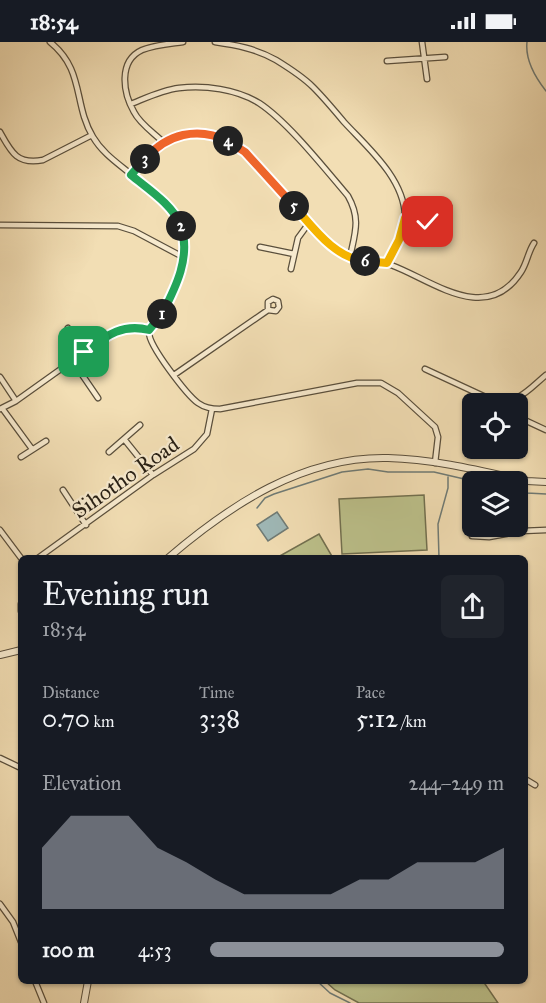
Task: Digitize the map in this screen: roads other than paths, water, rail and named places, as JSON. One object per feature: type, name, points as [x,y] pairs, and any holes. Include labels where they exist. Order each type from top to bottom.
[{"type":"street","points":[[50,42],[60,50],[72,69],[83,113],[92,135],[111,159],[178,217],[182,231],[183,256],[180,277],[162,313],[149,330]]},
{"type":"street","points":[[163,142],[141,121],[131,105],[126,92],[127,67],[131,59],[143,50],[183,42]]},
{"type":"street","points":[[215,42],[256,51],[275,60],[312,87],[380,161],[400,194],[405,218],[399,240],[387,263]]},
{"type":"street","points":[[422,42],[427,79]]},
{"type":"street","points":[[387,61],[445,57]]},
{"type":"street","points":[[131,105],[165,91],[196,87],[229,91],[259,104],[284,125],[348,196],[355,208],[357,219],[350,257]]},
{"type":"street","points":[[0,132],[13,154],[35,162],[92,135]]},
{"type":"street","points":[[131,175],[163,142],[196,133],[213,135],[245,152],[335,249],[361,260],[387,263],[428,283],[473,298],[485,298],[502,291],[516,279],[534,243]]},
{"type":"street","points":[[405,218],[428,222],[449,206]]},
{"type":"street","points":[[291,269],[300,234],[309,223]]},
{"type":"street","points":[[0,225],[118,226],[134,231],[183,256]]},
{"type":"street","points":[[260,247],[294,254]]},
{"type":"street","points":[[174,375],[268,310]]},
{"type":"street","points":[[32,449],[1,409],[110,334],[131,327],[149,330]]},
{"type":"street","points":[[68,328],[84,352]]},
{"type":"street","points":[[149,330],[155,347],[192,399],[212,409],[357,383],[381,383],[398,393],[435,427],[438,437],[435,463]]},
{"type":"street","points":[[72,360],[98,398]]},
{"type":"street","points":[[425,369],[478,393]]},
{"type":"street","points":[[528,393],[546,375]]},
{"type":"street","points":[[0,377],[16,400]]},
{"type":"street","name":"Sihotho Road","points":[[42,555],[153,475],[194,449],[202,441],[209,427],[212,409]]},
{"type":"street","points":[[528,422],[546,430]]},
{"type":"street","points":[[109,452],[140,425]]},
{"type":"street","points":[[124,439],[153,475]]},
{"type":"street","points":[[21,457],[46,441]]},
{"type":"street","points":[[172,555],[253,496],[281,481],[314,468],[339,462],[364,459],[411,459],[527,482],[546,482]]},
{"type":"street","points":[[63,490],[86,525]]},
{"type":"street","points":[[0,530],[19,555]]},
{"type":"street","points":[[528,531],[546,530]]},
{"type":"street","points":[[0,655],[18,651]]},
{"type":"street","points":[[0,758],[18,767]]},
{"type":"street","points":[[528,781],[535,785]]},
{"type":"street","points":[[0,904],[13,922],[18,934]]},
{"type":"street","points":[[35,984],[44,1003]]},
{"type":"street","points":[[84,1003],[87,984]]},
{"type":"water","points":[[277,512],[288,528],[268,541],[257,525]]},
{"type":"waterway","points":[[527,42],[532,68],[546,91]]},
{"type":"waterway","points":[[257,508],[265,498],[274,494],[342,472],[368,469],[388,472],[434,472],[462,479]]},
{"type":"waterway","points":[[439,555],[438,524],[448,488],[448,477]]},
{"type":"waterway","points":[[528,493],[546,494]]},
{"type":"waterway","points":[[320,984],[330,993],[350,1003]]}]
